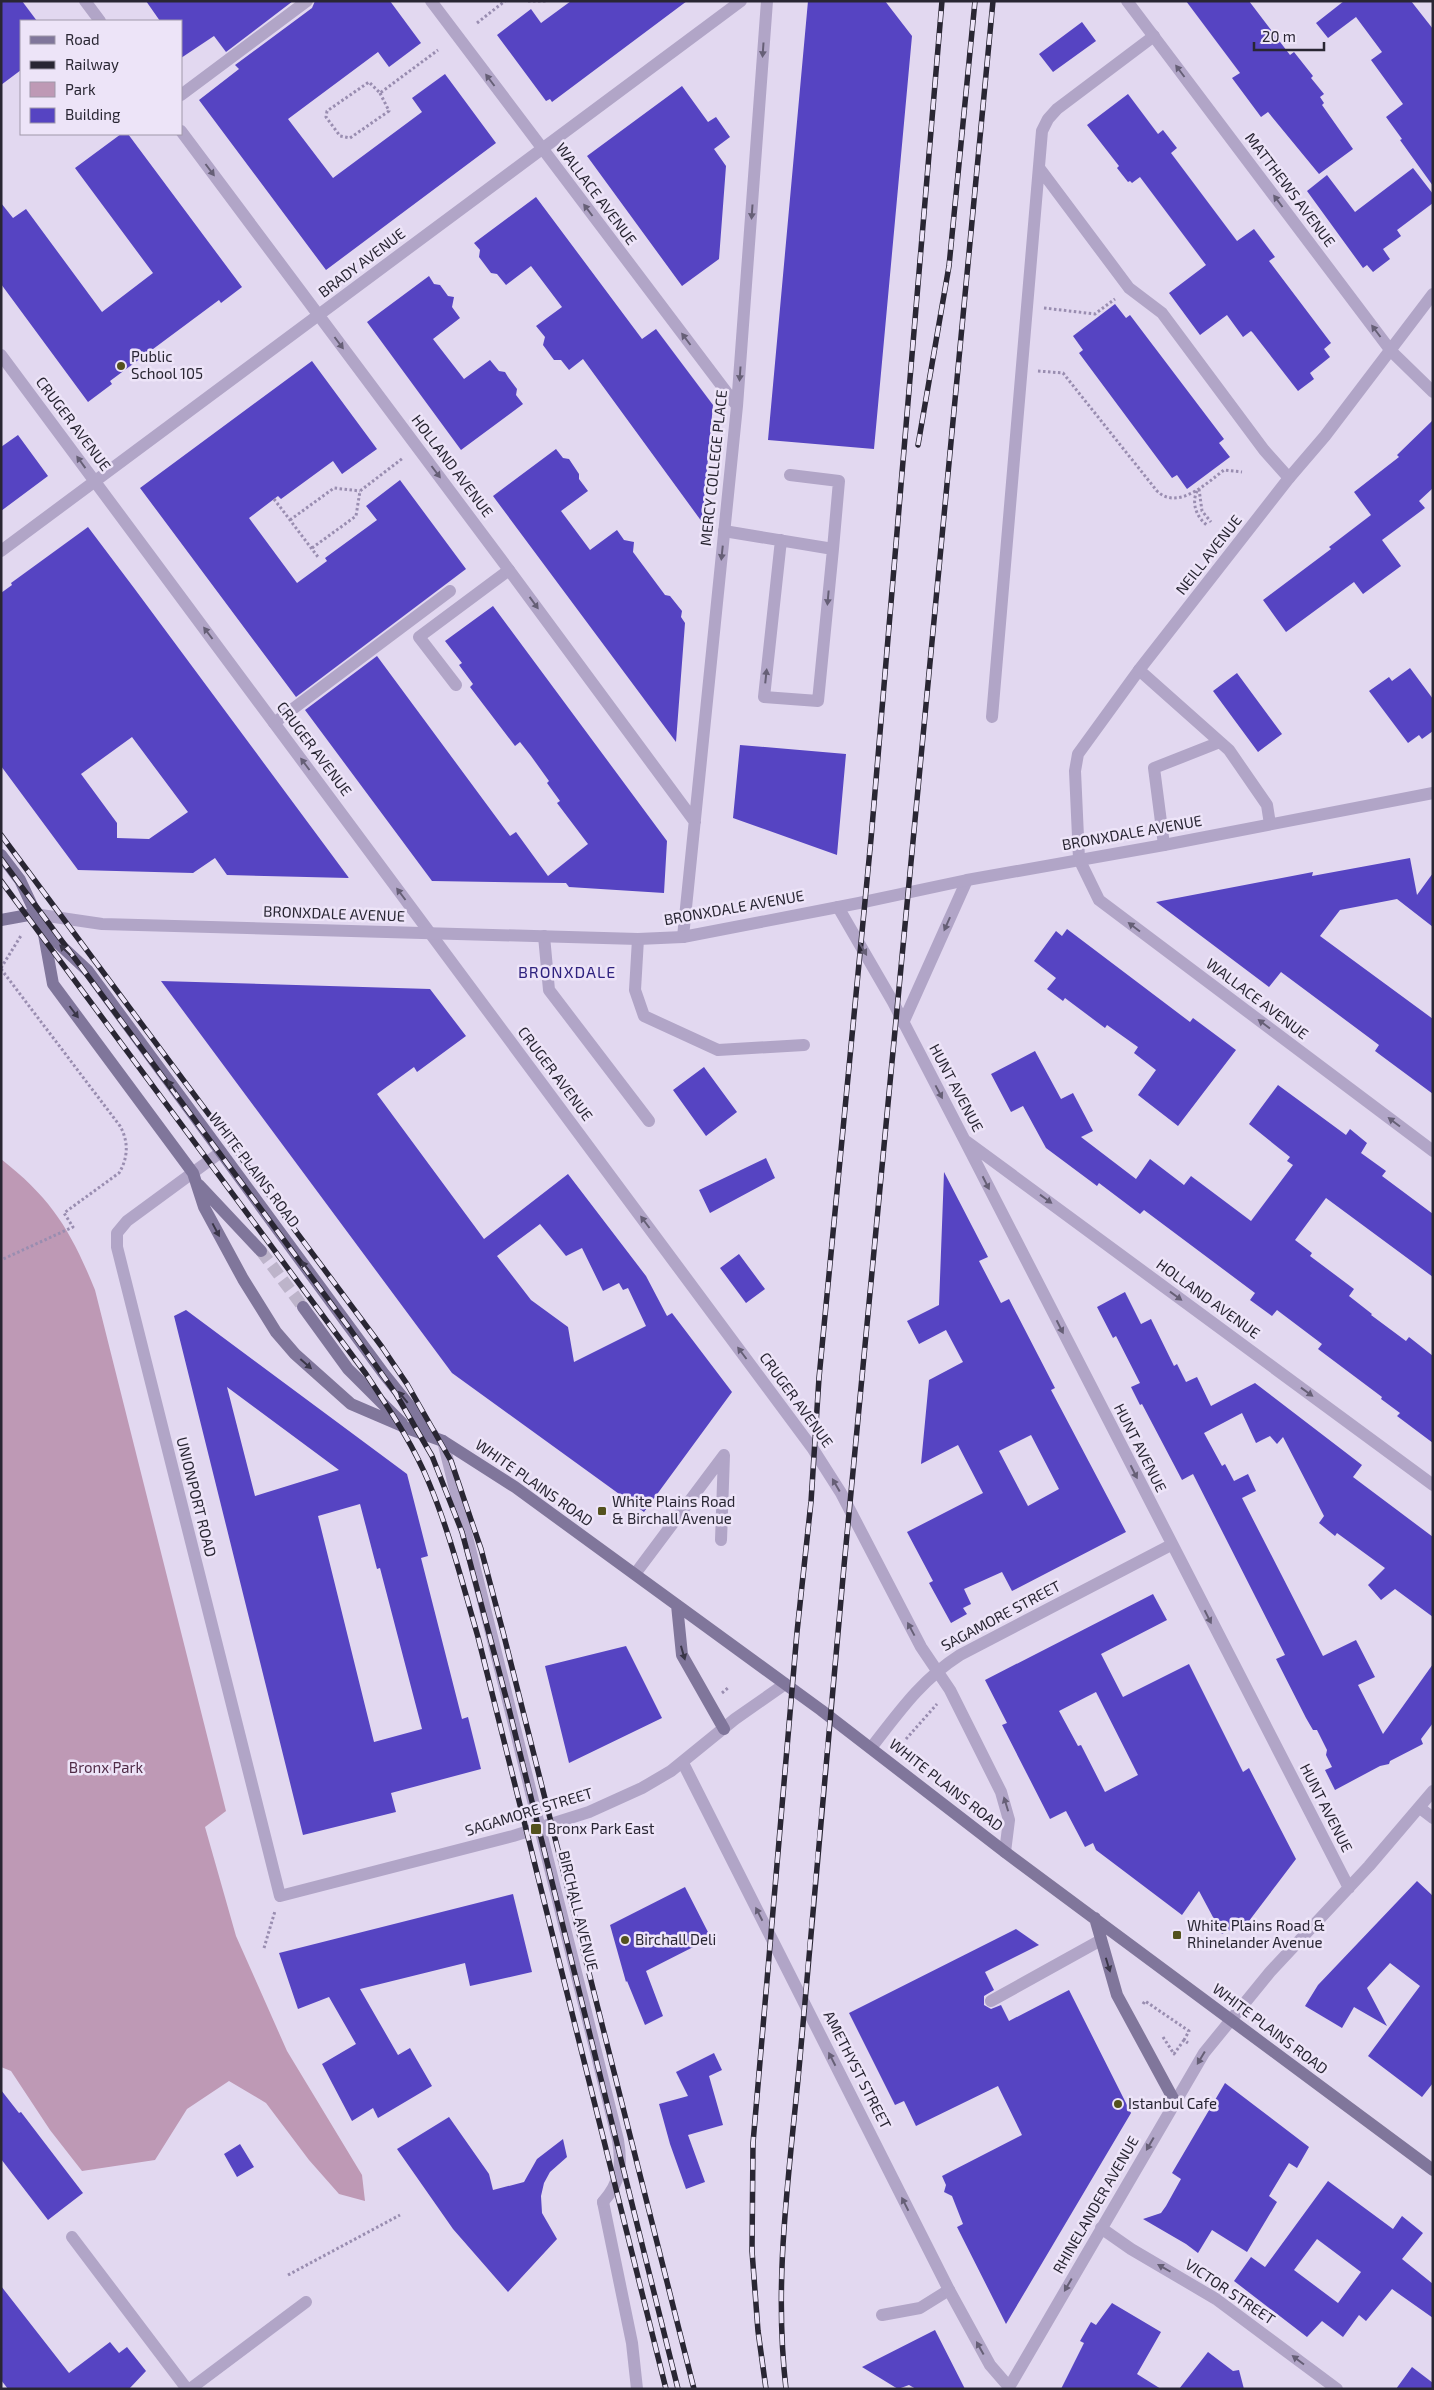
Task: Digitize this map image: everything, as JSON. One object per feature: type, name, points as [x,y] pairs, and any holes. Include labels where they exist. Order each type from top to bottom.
[{"type":"main road","name":"WHITE PLAINS ROAD","points":[[1,856],[20,880],[42,930],[53,984],[196,1179],[261,1251]]},
{"type":"main road","name":"BRONXDALE AVENUE","points":[[1,920],[34,914]]},
{"type":"main road","name":"WHITE PLAINS ROAD","points":[[42,930],[88,971],[384,1374],[438,1438]]},
{"type":"main road","name":"WHITE PLAINS ROAD","points":[[196,1179],[204,1207],[243,1279],[276,1332],[295,1354],[351,1404],[407,1428],[438,1438],[515,1488],[872,1748],[1005,1852],[1433,2170]]},
{"type":"main road","name":"WHITE PLAINS ROAD","points":[[303,1307],[348,1369],[407,1428]]},
{"type":"main road","points":[[677,1605],[682,1654],[724,1729]]},
{"type":"main road","points":[[1095,1918],[1117,1995],[1175,2102]]},
{"type":"street","points":[[85,1],[99,20]]},
{"type":"street","points":[[182,94],[308,1]]},
{"type":"street","name":"WALLACE AVENUE","points":[[431,1],[737,406]]},
{"type":"street","name":"BRADY AVENUE","points":[[1,550],[741,1]]},
{"type":"street","name":"MERCY COLLEGE PLACE","points":[[683,937],[737,406],[767,1]]},
{"type":"street","name":"MATTHEWS AVENUE","points":[[1127,1],[1391,351],[1433,392]]},
{"type":"street","points":[[992,717],[1042,131],[1048,119],[1057,109],[1154,36]]},
{"type":"street","name":"HOLLAND AVENUE","points":[[182,132],[418,447],[695,822]]},
{"type":"street","points":[[1040,169],[1129,288],[1162,313],[1264,450],[1289,478]]},
{"type":"street","name":"NEILL AVENUE","points":[[1079,859],[1075,771],[1078,754],[1139,670],[1391,351],[1433,294]]},
{"type":"street","name":"CRUGER AVENUE","points":[[1,355],[813,1449],[841,1494],[920,1647],[961,1711],[1006,1802],[1009,1830],[1005,1852]]},
{"type":"street","points":[[781,540],[764,697],[818,702],[839,481],[790,475]]},
{"type":"street","points":[[724,531],[833,549]]},
{"type":"street","points":[[456,685],[419,637],[509,570]]},
{"type":"street","points":[[274,723],[450,591]]},
{"type":"street","points":[[1139,670],[1229,750],[1267,805],[1270,824]]},
{"type":"street","points":[[1164,845],[1154,768],[1220,742]]},
{"type":"street","name":"BRONXDALE AVENUE","points":[[34,914],[102,924],[544,936],[683,937],[967,880],[1164,845],[1433,793]]},
{"type":"street","name":"WALLACE AVENUE","points":[[1079,859],[1098,900],[1433,1151]]},
{"type":"street","points":[[904,1023],[967,880]]},
{"type":"street","name":"HUNT AVENUE","points":[[838,907],[904,1023],[1348,1888]]},
{"type":"street","points":[[544,936],[549,990],[649,1121]]},
{"type":"street","points":[[638,938],[636,990],[644,1016],[718,1050],[804,1045]]},
{"type":"street","name":"HOLLAND AVENUE","points":[[964,1139],[1433,1485]]},
{"type":"street","name":"UNIONPORT ROAD","points":[[221,1152],[196,1179],[121,1227],[117,1233],[117,1247],[280,1896]]},
{"type":"street","name":"BIRCHALL AVENUE","points":[[438,1438],[541,1828],[618,2140],[620,2171],[617,2182],[603,2202],[632,2343],[637,2389]]},
{"type":"street","points":[[635,1574],[724,1455],[721,1540]]},
{"type":"street","name":"SAGAMORE STREET","points":[[872,1748],[917,1690],[937,1671],[960,1655],[1171,1545]]},
{"type":"street","name":"SAGAMORE STREET","points":[[280,1896],[541,1828],[589,1812],[633,1792],[683,1763],[724,1729],[785,1684]]},
{"type":"street","name":"AMETHYST STREET","points":[[683,1763],[949,2290],[990,2365],[1008,2388]]},
{"type":"street","name":"RHINELANDER AVENUE","points":[[1008,2388],[1204,2053],[1270,1972],[1348,1888],[1433,1791]]},
{"type":"street","points":[[1420,1808],[1433,1818]]},
{"type":"street","points":[[990,2002],[1101,1940]]},
{"type":"street","name":"VICTOR STREET","points":[[1101,2228],[1131,2249],[1216,2299],[1337,2389]]},
{"type":"street","points":[[72,2237],[188,2389],[306,2302]]},
{"type":"street","points":[[882,2315],[920,2308],[949,2290]]},
{"type":"path","points":[[477,23],[504,1]]},
{"type":"path","points":[[528,1],[546,1]]},
{"type":"path","points":[[380,93],[438,50]]},
{"type":"path","points":[[369,82],[380,93],[389,111],[350,138],[340,136],[326,117],[327,111],[369,82]]},
{"type":"path","points":[[1028,306],[1095,314],[1129,288]]},
{"type":"path","points":[[1022,370],[1063,373],[1160,493],[1171,498],[1194,493],[1224,470],[1242,472]]},
{"type":"path","points":[[312,548],[356,516],[360,491],[418,447]]},
{"type":"path","points":[[1209,473],[1213,478]]},
{"type":"path","points":[[290,520],[334,488],[360,491]]},
{"type":"path","points":[[1198,489],[1202,511],[1211,522]]},
{"type":"path","points":[[1198,489],[1195,499],[1196,509],[1199,518],[1208,526]]},
{"type":"path","points":[[274,499],[318,557]]},
{"type":"path","points":[[1,1260],[73,1227],[64,1213],[119,1173],[124,1165],[127,1152],[125,1137],[120,1126],[1,968],[34,914]]},
{"type":"path","points":[[906,1739],[939,1701]]},
{"type":"path","points":[[264,1948],[280,1896]]},
{"type":"path","points":[[1148,2012],[1143,2004],[1145,2001],[1189,2031],[1174,2054],[1158,2029]]},
{"type":"path","points":[[1184,2040],[1188,2043]]},
{"type":"path","points":[[288,2274],[400,2215]]},
{"type":"green space","name":"Bronx Park","points":[[1,1159],[34,1188],[58,1217],[77,1250],[95,1290],[226,1811],[205,1827],[236,1936],[287,2051],[362,2175],[365,2201],[339,2194],[309,2160],[266,2103],[229,2081],[187,2109],[155,2160],[82,2171],[50,2130],[11,2071],[1,2067]]},
{"type":"building","points":[[1,1],[22,1],[36,20],[20,20],[20,71],[1,85]]},
{"type":"building","points":[[146,1],[293,1],[226,52],[214,36],[182,57],[182,20],[159,20]]},
{"type":"building","points":[[315,1],[390,1],[421,43],[389,67],[378,52],[288,119],[333,178],[422,112],[412,98],[445,74],[496,143],[326,270],[199,100],[239,69],[235,65],[312,8]]},
{"type":"building","points":[[571,1],[687,1],[552,102],[550,99],[546,101],[497,35],[531,9],[541,23]]},
{"type":"building","points":[[808,1],[885,1],[912,36],[874,449],[768,440]]},
{"type":"building","points":[[1186,1],[1249,1],[1290,55],[1294,52],[1313,76],[1311,78],[1324,94],[1320,97],[1324,103],[1322,105],[1353,149],[1319,174],[1268,112],[1261,117],[1232,78],[1240,73]]},
{"type":"building","points":[[1344,1],[1411,1],[1433,29],[1433,186],[1386,117],[1403,104],[1371,60],[1382,52],[1356,17],[1328,38],[1316,23]]},
{"type":"building","points":[[1082,22],[1096,41],[1053,72],[1039,54]]},
{"type":"building","points":[[682,86],[708,122],[716,117],[730,137],[714,149],[726,166],[719,259],[682,286],[587,156]]},
{"type":"building","points":[[1128,94],[1158,134],[1163,130],[1177,148],[1171,153],[1237,241],[1254,229],[1275,257],[1269,261],[1331,343],[1324,349],[1330,357],[1310,373],[1314,379],[1298,391],[1251,331],[1243,337],[1227,315],[1200,335],[1169,293],[1206,265],[1140,177],[1132,183],[1128,182],[1117,168],[1119,166],[1087,125]]},
{"type":"building","points":[[120,135],[129,135],[242,287],[221,303],[219,300],[110,381],[112,384],[88,402],[1,284],[1,203],[13,218],[26,209],[102,312],[153,273],[75,168]]},
{"type":"building","points":[[1413,168],[1433,194],[1433,203],[1397,230],[1401,236],[1383,249],[1390,259],[1373,272],[1367,265],[1363,268],[1307,191],[1327,175],[1355,212]]},
{"type":"building","points":[[536,197],[642,339],[656,329],[713,405],[702,522],[583,359],[569,370],[561,360],[554,360],[543,345],[545,337],[536,326],[562,307],[531,266],[506,285],[497,274],[491,273],[479,257],[480,250],[474,243]]},
{"type":"building","points":[[429,276],[434,284],[440,285],[448,296],[454,297],[452,307],[460,318],[433,339],[464,379],[490,360],[499,371],[505,372],[517,389],[516,395],[523,404],[461,450],[367,322]]},
{"type":"building","points":[[1115,304],[1126,318],[1130,315],[1224,439],[1219,443],[1230,457],[1187,489],[1177,475],[1172,478],[1079,353],[1083,350],[1073,336]]},
{"type":"building","points":[[312,361],[377,449],[342,474],[333,461],[281,499],[278,496],[249,518],[297,583],[327,561],[325,558],[377,520],[366,506],[400,480],[466,569],[296,697],[140,488]]},
{"type":"building","points":[[1433,420],[1433,488],[1419,501],[1425,508],[1382,540],[1401,566],[1363,594],[1354,582],[1286,632],[1263,600],[1331,549],[1329,547],[1371,515],[1354,492],[1399,457],[1397,455]]},
{"type":"building","points":[[18,435],[48,476],[1,511],[1,447]]},
{"type":"building","points":[[556,449],[563,458],[569,459],[579,474],[579,479],[588,491],[561,511],[590,550],[617,530],[624,540],[634,542],[633,552],[665,595],[670,596],[682,611],[681,617],[685,623],[676,742],[493,496]]},
{"type":"building","points":[[88,527],[349,878],[227,875],[215,858],[193,873],[78,870],[1,766],[1,593],[12,585],[11,583]],"holes":[[[132,737],[188,812],[149,839],[117,838],[117,823],[81,774]]]},
{"type":"building","points":[[493,606],[667,841],[664,893],[569,887],[566,883],[432,881],[305,710],[377,656],[510,836],[516,832],[548,876],[588,844],[557,803],[560,801],[547,783],[549,781],[531,756],[520,742],[515,746],[470,687],[473,684],[459,665],[462,663],[445,641]]},
{"type":"building","points":[[1410,668],[1433,699],[1433,731],[1422,739],[1419,735],[1408,743],[1369,691],[1389,677],[1392,681]]},
{"type":"building","points":[[1237,673],[1282,734],[1258,752],[1213,691]]},
{"type":"building","points":[[740,745],[846,754],[837,855],[733,818]]},
{"type":"building","points":[[1410,858],[1417,895],[1433,873],[1433,927],[1397,899],[1340,910],[1320,936],[1433,1019],[1433,1094],[1375,1051],[1379,1045],[1281,972],[1269,987],[1156,902],[1313,872],[1312,876]]},
{"type":"building","points":[[1067,929],[1190,1022],[1193,1018],[1236,1050],[1178,1126],[1138,1095],[1156,1070],[1134,1053],[1138,1047],[1107,1025],[1105,1028],[1065,998],[1063,1001],[1047,989],[1056,978],[1034,961],[1056,931],[1062,936]]},
{"type":"building","points":[[161,981],[430,989],[466,1036],[417,1072],[414,1067],[377,1094],[484,1239],[568,1174],[646,1276],[667,1316],[672,1313],[732,1392],[644,1512],[452,1373]],"holes":[[[540,1224],[566,1256],[582,1248],[603,1291],[619,1283],[623,1290],[628,1288],[646,1326],[574,1362],[568,1327],[531,1300],[497,1256]]]},
{"type":"building","points":[[1035,1051],[1061,1099],[1073,1093],[1093,1131],[1081,1137],[1136,1179],[1150,1159],[1184,1185],[1191,1176],[1251,1221],[1293,1165],[1287,1161],[1290,1157],[1249,1124],[1278,1085],[1346,1135],[1350,1129],[1367,1143],[1361,1153],[1386,1171],[1382,1176],[1433,1214],[1433,1277],[1326,1198],[1295,1240],[1312,1253],[1310,1256],[1354,1289],[1349,1296],[1371,1315],[1406,1341],[1409,1337],[1433,1356],[1433,1443],[1397,1416],[1400,1413],[1381,1399],[1382,1397],[1318,1349],[1322,1344],[1277,1310],[1272,1316],[1250,1300],[1255,1293],[1144,1210],[1140,1214],[1099,1183],[1097,1186],[1046,1148],[1023,1106],[1011,1112],[991,1074]]},
{"type":"building","points":[[704,1067],[737,1112],[706,1136],[673,1090]]},
{"type":"building","points":[[766,1158],[775,1178],[710,1213],[699,1190]]},
{"type":"building","points":[[944,1172],[988,1257],[979,1261],[1001,1303],[1009,1299],[1055,1388],[1051,1390],[1126,1532],[1012,1591],[1002,1572],[964,1589],[971,1604],[963,1608],[967,1614],[951,1623],[929,1583],[933,1581],[907,1532],[983,1493],[958,1445],[921,1464],[929,1380],[963,1362],[946,1330],[919,1344],[907,1321],[939,1305]],"holes":[[[1031,1435],[1059,1489],[1028,1506],[999,1451]]]},
{"type":"building","points":[[739,1254],[765,1289],[746,1303],[720,1268]]},
{"type":"building","points":[[1125,1292],[1141,1324],[1151,1319],[1174,1366],[1177,1364],[1186,1382],[1197,1377],[1211,1406],[1255,1383],[1362,1465],[1353,1477],[1433,1537],[1433,1617],[1395,1589],[1381,1600],[1368,1585],[1385,1568],[1337,1533],[1335,1536],[1319,1523],[1324,1516],[1283,1437],[1277,1444],[1270,1436],[1256,1443],[1242,1413],[1204,1433],[1222,1466],[1225,1464],[1234,1481],[1248,1474],[1256,1491],[1242,1498],[1323,1656],[1356,1640],[1375,1677],[1358,1685],[1383,1734],[1433,1664],[1433,1723],[1421,1739],[1423,1744],[1390,1761],[1389,1764],[1380,1766],[1335,1790],[1325,1770],[1332,1767],[1326,1755],[1327,1750],[1317,1730],[1313,1730],[1306,1718],[1276,1659],[1285,1655],[1193,1474],[1182,1480],[1142,1404],[1140,1405],[1131,1387],[1140,1383],[1116,1336],[1113,1338],[1097,1307]]},
{"type":"building","points":[[186,1310],[407,1474],[428,1556],[421,1558],[462,1719],[468,1717],[481,1769],[391,1793],[396,1812],[303,1835],[174,1316]],"holes":[[[227,1387],[339,1470],[255,1496]],[[360,1504],[377,1569],[380,1568],[422,1729],[374,1742],[318,1516]]]},
{"type":"building","points":[[1153,1594],[1167,1620],[1101,1654],[1123,1697],[1189,1664],[1243,1772],[1249,1768],[1296,1859],[1249,1921],[1222,1934],[1199,1891],[1182,1915],[1096,1850],[1093,1843],[1085,1847],[1066,1811],[1050,1819],[1002,1725],[1007,1723],[985,1680]],"holes":[[[1096,1692],[1138,1775],[1105,1792],[1081,1745],[1078,1746],[1059,1711]]]},
{"type":"building","points":[[626,1646],[662,1718],[569,1763],[545,1666]]},
{"type":"building","points":[[1417,1881],[1433,1896],[1433,2083],[1422,2097],[1368,2056],[1420,1986],[1390,1963],[1367,1988],[1387,2026],[1354,2007],[1342,2028],[1305,2006],[1318,1985]]},
{"type":"building","points":[[685,1887],[711,1938],[646,1971],[663,2016],[645,2025],[626,1982],[610,1925]]},
{"type":"building","points":[[513,1894],[532,1972],[470,1986],[465,1963],[360,1989],[398,2055],[410,2048],[432,2086],[378,2118],[373,2108],[352,2121],[322,2064],[356,2044],[329,1997],[298,2009],[279,1953]]},
{"type":"building","points":[[1016,1929],[1039,1945],[985,1972],[994,1990],[984,1996],[984,2005],[991,2009],[1001,2005],[1009,2021],[1069,1990],[1131,2113],[1006,2324],[957,2227],[963,2224],[952,2196],[944,2192],[946,2185],[942,2176],[1022,2135],[998,2086],[916,2126],[904,2101],[895,2105],[849,2013]]},
{"type":"building","points":[[714,2053],[722,2070],[709,2076],[723,2125],[688,2135],[705,2182],[686,2189],[670,2144],[659,2104],[688,2096],[676,2072]]},
{"type":"building","points":[[1225,2083],[1309,2147],[1297,2168],[1289,2163],[1269,2196],[1277,2202],[1247,2252],[1212,2230],[1198,2253],[1143,2219],[1161,2213],[1166,2206],[1181,2179],[1172,2173]]},
{"type":"building","points":[[1,2090],[19,2113],[21,2112],[83,2193],[48,2220],[1,2159]]},
{"type":"building","points":[[449,2117],[489,2174],[493,2190],[524,2182],[537,2159],[563,2139],[567,2157],[550,2172],[544,2183],[541,2196],[542,2213],[557,2239],[508,2292],[453,2229],[397,2149]]},
{"type":"building","points":[[240,2144],[254,2167],[237,2177],[224,2154]]},
{"type":"building","points":[[1328,2181],[1393,2229],[1402,2216],[1423,2233],[1402,2259],[1433,2284],[1433,2318],[1392,2289],[1366,2321],[1359,2315],[1343,2337],[1322,2321],[1307,2337],[1234,2281],[1251,2257],[1265,2267]],"holes":[[[1317,2239],[1361,2272],[1338,2303],[1294,2270]]]},
{"type":"building","points":[[1,2286],[69,2373],[110,2342],[119,2353],[127,2347],[146,2371],[129,2389],[8,2389],[1,2380]]},
{"type":"building","points":[[1112,2303],[1161,2332],[1137,2374],[1161,2389],[1061,2389],[1084,2343],[1080,2341],[1091,2322],[1096,2325]]},
{"type":"building","points":[[935,2330],[965,2389],[916,2389],[909,2385],[898,2389],[862,2367]]},
{"type":"building","points":[[1208,2352],[1233,2371],[1239,2370],[1244,2389],[1179,2389]]},
{"type":"building","points":[[1412,2367],[1433,2383],[1433,2389],[1396,2389]]},
{"type":"tunnel","points":[[261,1251],[303,1307]]},
{"type":"railway","points":[[766,2389],[758,2331],[752,2251],[753,2143],[797,1632],[811,1502],[819,1378],[871,839],[942,1]]},
{"type":"railway","points":[[918,445],[949,266],[975,1]]},
{"type":"railway","points":[[786,2389],[781,2305],[784,2223],[844,1566],[993,1]]},
{"type":"railway","points":[[1,835],[382,1347],[407,1384],[451,1461],[481,1549],[503,1632],[694,2389]]},
{"type":"railway","points":[[1,859],[350,1329],[396,1394],[432,1456],[462,1532],[508,1705],[678,2389]]},
{"type":"railway","points":[[1,881],[366,1374],[400,1427],[423,1469],[450,1540],[478,1637],[666,2389]]},
{"type":"place","name":"Public School 105","points":[[121,366]]},
{"type":"place","name":"White Plains Road & Birchall Avenue","points":[[602,1511]]},
{"type":"place","name":"Bronx Park East","points":[[536,1829]]},
{"type":"place","name":"White Plains Road & Rhinelander Avenue","points":[[1177,1935]]},
{"type":"place","name":"Birchall Deli","points":[[625,1940]]},
{"type":"place","name":"Istanbul Cafe","points":[[1118,2104]]},
{"type":"district","name":"BRONXDALE","points":[[567,972]]}]
